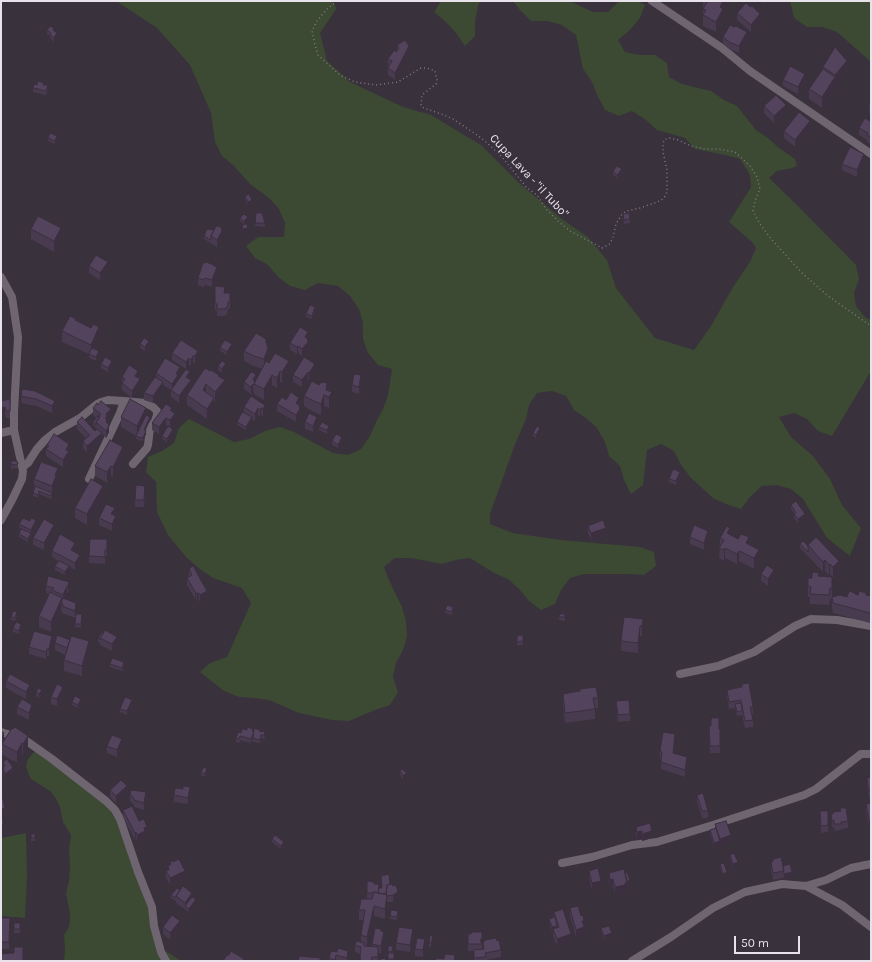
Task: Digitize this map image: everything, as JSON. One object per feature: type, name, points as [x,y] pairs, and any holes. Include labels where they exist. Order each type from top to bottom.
[{"type":"street","points":[[652,1],[722,48],[750,71],[871,154]]},
{"type":"street","points":[[1,277],[12,297],[18,337],[14,430],[23,468],[22,479],[1,520]]},
{"type":"street","points":[[23,468],[45,440],[55,432],[80,418],[97,404],[108,400],[144,403],[153,407],[157,411],[155,421],[150,428],[147,448],[133,464]]},
{"type":"street","points":[[89,479],[120,413],[124,401]]},
{"type":"street","points":[[1,432],[14,430]]},
{"type":"street","points":[[680,674],[718,666],[754,652],[795,626],[811,619],[838,620],[871,626]]},
{"type":"street","points":[[1,732],[28,742],[106,801],[115,810],[120,819],[152,907],[154,926],[161,952],[166,961]]},
{"type":"street","points":[[562,863],[592,857],[632,845],[657,842],[804,795],[816,789],[861,754],[871,754]]},
{"type":"street","points":[[632,961],[671,937],[713,908],[746,892],[782,884],[806,886],[826,880],[851,868],[871,864]]},
{"type":"street","points":[[806,886],[842,905],[871,928]]},
{"type":"path","name":"Cupa Lava - \"il Tubo\"","points":[[337,1],[318,19],[312,31],[318,55],[340,75],[355,82],[376,85],[398,82],[421,68],[427,68],[435,71],[437,80],[436,84],[422,95],[421,106],[453,119],[486,142],[502,157],[526,188],[537,195],[546,209],[559,222],[570,231],[602,248],[610,244],[616,224],[622,214],[627,211],[660,201],[664,198],[667,192],[667,170],[663,152],[664,140],[669,138],[678,140],[690,146],[735,152],[750,166],[757,177],[760,189],[755,200],[753,210],[760,224],[803,274],[828,296],[871,326]]},
{"type":"green space","points":[[118,1],[332,1],[337,8],[320,33],[327,61],[350,82],[403,107],[431,115],[481,145],[518,182],[562,219],[588,237],[607,260],[616,288],[655,338],[694,350],[711,326],[733,287],[750,262],[756,248],[752,242],[729,222],[751,187],[750,175],[740,159],[695,149],[685,138],[657,130],[646,120],[632,111],[619,116],[605,110],[592,82],[583,69],[576,35],[562,25],[547,21],[531,21],[513,1],[570,1],[593,12],[608,12],[618,2],[622,1],[638,1],[645,5],[640,18],[630,30],[618,40],[625,52],[640,55],[655,55],[667,63],[669,77],[682,84],[711,91],[724,100],[737,106],[756,130],[795,159],[797,166],[777,171],[769,178],[856,265],[859,279],[854,293],[856,306],[865,317],[871,320],[871,371],[832,436],[818,431],[807,419],[794,413],[779,417],[791,437],[813,456],[830,479],[842,505],[861,528],[850,556],[827,538],[803,499],[791,489],[777,485],[762,486],[750,497],[741,509],[726,504],[713,498],[691,478],[681,465],[674,451],[661,444],[647,450],[643,485],[631,494],[624,480],[620,466],[609,456],[605,442],[597,428],[574,410],[566,396],[552,391],[537,393],[529,405],[526,419],[514,447],[490,514],[490,524],[513,533],[561,540],[640,547],[654,552],[656,566],[644,575],[584,574],[570,578],[561,590],[555,604],[541,610],[529,601],[508,579],[494,573],[470,558],[442,564],[411,558],[395,558],[384,567],[402,607],[406,621],[407,636],[403,650],[396,663],[393,677],[398,692],[390,705],[349,721],[332,720],[299,713],[269,700],[239,697],[224,691],[200,672],[210,663],[227,657],[251,603],[242,588],[213,578],[200,569],[187,558],[168,535],[157,512],[156,482],[146,472],[148,457],[162,451],[174,443],[179,428],[189,419],[234,442],[249,439],[265,431],[280,427],[294,432],[333,453],[348,455],[361,449],[370,436],[388,395],[392,369],[378,365],[368,353],[363,339],[363,323],[359,309],[350,296],[338,286],[318,283],[305,290],[290,286],[278,277],[268,265],[255,258],[246,246],[258,237],[284,237],[285,223],[279,209],[269,198],[250,184],[233,165],[222,156],[215,142],[211,113],[190,65],[157,28]]},
{"type":"green space","points":[[441,1],[480,1],[475,21],[475,36],[465,46],[446,22],[434,12]]},
{"type":"green space","points":[[790,1],[871,1],[871,62],[837,32],[822,27],[807,27],[794,18]]},
{"type":"green space","points":[[36,751],[106,804],[118,821],[130,861],[141,883],[159,948],[181,961],[64,961],[64,935],[70,922],[66,893],[69,881],[69,850],[71,835],[63,822],[60,807],[55,797],[50,791],[31,779],[28,773],[26,766],[28,759]]},
{"type":"green space","points":[[26,833],[27,875],[25,918],[1,916],[1,838]]},
{"type":"building","points":[[705,1],[723,1],[720,7],[723,9],[716,22],[703,15],[706,10],[703,9],[707,2]]},
{"type":"building","points":[[746,3],[750,7],[752,6],[760,14],[751,25],[737,13]]},
{"type":"building","points":[[730,25],[734,27],[736,26],[747,32],[739,46],[732,44],[723,37]]},
{"type":"building","points":[[50,26],[54,28],[53,30],[57,33],[54,38],[47,30]]},
{"type":"building","points":[[405,40],[409,46],[395,73],[388,68],[392,61],[388,59],[394,50],[396,52],[399,48],[397,45]]},
{"type":"building","points":[[835,47],[847,61],[835,75],[823,67]]},
{"type":"building","points":[[790,66],[805,74],[798,87],[783,80]]},
{"type":"building","points":[[823,69],[835,77],[822,97],[809,89]]},
{"type":"building","points":[[38,81],[44,83],[43,85],[48,85],[46,91],[33,88],[34,84],[37,85]]},
{"type":"building","points":[[776,95],[786,105],[774,116],[764,106]]},
{"type":"building","points":[[799,112],[810,121],[795,140],[784,131]]},
{"type":"building","points":[[865,118],[871,122],[871,137],[867,135],[868,133],[859,128]]},
{"type":"building","points":[[50,133],[57,136],[55,141],[48,138]]},
{"type":"building","points":[[850,147],[864,154],[857,170],[842,164]]},
{"type":"building","points":[[617,166],[622,169],[617,175],[613,171]]},
{"type":"building","points":[[249,194],[252,200],[248,202],[245,196]]},
{"type":"building","points":[[256,213],[262,213],[265,223],[255,223]]},
{"type":"building","points":[[629,213],[630,219],[624,220],[623,214]]},
{"type":"building","points":[[244,214],[248,217],[244,221],[240,218]]},
{"type":"building","points":[[38,216],[61,228],[54,241],[31,229]]},
{"type":"building","points":[[247,224],[248,228],[243,229],[242,225]]},
{"type":"building","points":[[216,226],[221,227],[222,231],[217,240],[211,236]]},
{"type":"building","points":[[207,229],[214,230],[211,240],[204,236]]},
{"type":"building","points":[[96,255],[108,262],[100,273],[89,266]]},
{"type":"building","points":[[206,262],[217,267],[212,280],[198,278],[203,263]]},
{"type":"building","points":[[215,286],[225,287],[224,293],[230,293],[230,301],[225,309],[217,309],[217,304],[215,303]]},
{"type":"building","points":[[310,305],[315,307],[312,316],[306,314]]},
{"type":"building","points":[[70,316],[91,328],[93,324],[99,327],[91,345],[62,331]]},
{"type":"building","points":[[300,327],[308,332],[305,337],[307,338],[308,342],[302,349],[290,343]]},
{"type":"building","points":[[256,333],[266,339],[268,348],[264,359],[244,351]]},
{"type":"building","points":[[144,338],[149,341],[145,347],[140,344]]},
{"type":"building","points":[[181,340],[198,351],[191,360],[189,358],[186,362],[172,353]]},
{"type":"building","points":[[225,340],[232,344],[227,352],[220,347]]},
{"type":"building","points":[[92,348],[99,351],[96,357],[89,354]]},
{"type":"building","points":[[275,353],[289,361],[282,372],[280,371],[277,378],[272,375],[264,389],[254,384],[266,361],[269,363]]},
{"type":"building","points":[[105,357],[112,361],[108,368],[101,364]]},
{"type":"building","points":[[304,357],[315,364],[302,380],[293,375]]},
{"type":"building","points":[[165,358],[180,367],[176,374],[178,375],[172,384],[156,373]]},
{"type":"building","points":[[222,361],[226,363],[222,369],[218,366]]},
{"type":"building","points":[[129,365],[138,371],[135,376],[140,379],[132,391],[122,383],[125,379],[122,377]]},
{"type":"building","points":[[205,368],[210,371],[211,370],[225,380],[215,392],[206,384],[203,390],[214,398],[207,409],[187,395]]},
{"type":"building","points":[[186,369],[190,372],[186,377],[191,380],[179,396],[171,390]]},
{"type":"building","points":[[251,372],[256,374],[253,380],[255,381],[254,385],[253,384],[251,387],[244,382]]},
{"type":"building","points":[[354,374],[361,375],[359,387],[352,385]]},
{"type":"building","points":[[155,377],[163,382],[153,396],[144,393]]},
{"type":"building","points":[[312,381],[319,385],[321,382],[327,383],[326,390],[332,392],[329,397],[324,395],[321,404],[304,396]]},
{"type":"building","points":[[22,389],[35,391],[55,401],[52,406],[34,398],[21,396]]},
{"type":"building","points":[[291,392],[299,398],[296,403],[300,406],[300,409],[296,415],[277,404],[282,397],[286,400]]},
{"type":"building","points":[[251,396],[265,405],[263,409],[261,408],[260,410],[258,408],[255,414],[244,407]]},
{"type":"building","points":[[10,399],[10,411],[6,411],[5,407],[1,408],[1,401]]},
{"type":"building","points":[[130,399],[146,408],[137,426],[121,417]]},
{"type":"building","points":[[101,401],[111,409],[106,414],[107,416],[105,418],[109,425],[106,431],[96,422],[101,414],[93,408]]},
{"type":"building","points":[[166,404],[172,408],[170,410],[175,414],[170,420],[166,418],[159,427],[152,423]]},
{"type":"building","points":[[242,412],[252,417],[246,427],[237,422]]},
{"type":"building","points":[[309,413],[317,417],[313,426],[305,422]]},
{"type":"building","points":[[146,415],[150,417],[144,430],[146,431],[143,438],[141,438],[136,436]]},
{"type":"building","points":[[98,416],[99,418],[96,425],[93,422]]},
{"type":"building","points":[[82,417],[95,431],[97,429],[102,433],[87,446],[83,441],[90,435],[77,422]]},
{"type":"building","points":[[322,422],[329,426],[327,430],[319,427]]},
{"type":"building","points":[[168,426],[173,429],[167,439],[162,436]]},
{"type":"building","points":[[537,426],[540,428],[536,435],[533,433]]},
{"type":"building","points":[[54,434],[69,444],[66,450],[69,451],[63,460],[46,449],[49,446],[47,445]]},
{"type":"building","points":[[336,434],[342,437],[338,445],[332,441]]},
{"type":"building","points":[[110,440],[123,447],[113,467],[111,466],[107,472],[95,466]]},
{"type":"building","points":[[2,441],[2,457],[1,457]]},
{"type":"building","points":[[11,461],[17,461],[18,464],[11,465]]},
{"type":"building","points":[[41,462],[58,468],[52,486],[34,479]]},
{"type":"building","points":[[673,469],[680,472],[676,481],[669,479]]},
{"type":"building","points":[[91,479],[103,486],[87,514],[75,508]]},
{"type":"building","points":[[136,485],[145,486],[144,500],[135,500]]},
{"type":"building","points":[[35,486],[52,493],[51,496],[39,491],[38,495],[33,493]]},
{"type":"building","points":[[796,501],[805,514],[798,519],[794,514],[796,513],[791,505]]},
{"type":"building","points":[[106,504],[115,508],[111,514],[116,516],[112,524],[99,518]]},
{"type":"building","points":[[23,518],[30,521],[31,518],[36,520],[31,530],[19,524]]},
{"type":"building","points":[[44,519],[54,525],[44,543],[33,538]]},
{"type":"building","points":[[603,520],[606,528],[591,533],[588,526]]},
{"type":"building","points":[[694,525],[708,531],[704,543],[690,537]]},
{"type":"building","points":[[727,526],[730,528],[727,533],[738,539],[741,534],[749,537],[746,543],[759,550],[754,558],[739,551],[737,554],[725,548],[724,550],[719,548],[724,540],[720,538]]},
{"type":"building","points":[[21,529],[31,533],[28,539],[19,534]]},
{"type":"building","points":[[60,534],[75,543],[71,550],[80,555],[75,563],[52,551]]},
{"type":"building","points":[[816,537],[839,561],[833,567],[825,560],[823,562],[808,545]]},
{"type":"building","points":[[90,539],[107,539],[107,550],[105,550],[105,557],[89,556]]},
{"type":"building","points":[[803,541],[808,546],[808,552],[800,544]]},
{"type":"building","points":[[59,561],[69,566],[65,572],[55,566]]},
{"type":"building","points":[[767,565],[774,570],[768,579],[761,574]]},
{"type":"building","points":[[193,566],[207,591],[200,595],[199,593],[197,594],[195,592],[187,578],[192,575],[189,569]]},
{"type":"building","points":[[812,572],[819,573],[818,576],[832,577],[832,589],[830,588],[829,595],[810,594],[811,587],[808,586],[808,578],[812,578]]},
{"type":"building","points":[[48,576],[69,582],[63,595],[52,590],[54,588],[46,586]]},
{"type":"building","points":[[849,591],[858,595],[859,591],[871,596],[870,613],[833,603],[832,597],[840,595],[847,597]]},
{"type":"building","points":[[50,592],[62,598],[51,622],[39,616]]},
{"type":"building","points":[[63,598],[76,603],[75,611],[62,606],[63,604],[61,603]]},
{"type":"building","points":[[447,605],[453,607],[452,612],[445,610]]},
{"type":"building","points":[[13,611],[17,612],[15,618],[11,617]]},
{"type":"building","points":[[76,614],[82,614],[81,624],[75,624]]},
{"type":"building","points":[[559,614],[565,614],[565,617],[559,617]]},
{"type":"building","points":[[624,617],[643,619],[642,626],[640,626],[638,643],[621,641]]},
{"type":"building","points":[[16,622],[21,624],[19,631],[13,628]]},
{"type":"building","points":[[1,630],[3,630],[2,641],[1,641]]},
{"type":"building","points":[[105,630],[117,637],[112,644],[100,638]]},
{"type":"building","points":[[34,631],[52,636],[49,649],[47,649],[46,652],[29,647]]},
{"type":"building","points":[[102,632],[104,632],[100,640],[98,638]]},
{"type":"building","points":[[57,635],[70,640],[67,648],[55,643]]},
{"type":"building","points":[[523,635],[523,641],[517,642],[517,636]]},
{"type":"building","points":[[71,636],[89,641],[82,666],[64,660]]},
{"type":"building","points":[[112,658],[124,662],[122,668],[110,664]]},
{"type":"building","points":[[10,674],[30,685],[26,692],[6,681]]},
{"type":"building","points":[[749,683],[753,707],[750,707],[753,720],[745,721],[741,700],[729,702],[727,690],[742,687],[742,684]]},
{"type":"building","points":[[57,684],[63,687],[57,699],[51,697]]},
{"type":"building","points":[[596,687],[598,698],[593,698],[595,709],[565,713],[563,694],[580,691],[580,689]]},
{"type":"building","points":[[38,688],[42,690],[39,694],[36,693]]},
{"type":"building","points":[[75,696],[81,699],[78,705],[72,702]]},
{"type":"building","points":[[125,697],[132,700],[127,711],[120,709]]},
{"type":"building","points":[[22,699],[32,705],[29,713],[17,707]]},
{"type":"building","points":[[629,700],[630,714],[618,715],[616,701]]},
{"type":"building","points":[[741,703],[742,711],[737,712],[735,704]]},
{"type":"building","points":[[711,718],[719,718],[720,746],[710,746],[709,726],[711,726]]},
{"type":"building","points":[[15,727],[28,736],[17,752],[2,744],[12,728],[13,729]]},
{"type":"building","points":[[247,727],[253,729],[252,731],[254,731],[251,739],[240,736],[239,739],[236,738],[238,732],[241,733],[242,729],[247,730]]},
{"type":"building","points":[[254,728],[260,730],[260,732],[265,732],[264,735],[261,735],[260,740],[253,738]]},
{"type":"building","points":[[1,731],[4,733],[1,739]]},
{"type":"building","points":[[663,732],[675,734],[673,753],[687,757],[685,770],[661,762],[662,752],[660,751]]},
{"type":"building","points":[[112,735],[122,739],[117,750],[107,746]]},
{"type":"building","points":[[7,759],[13,768],[5,774],[3,767],[5,766],[3,762]]},
{"type":"building","points":[[204,767],[207,769],[205,774],[201,772]]},
{"type":"building","points":[[402,769],[407,773],[403,776],[400,771]]},
{"type":"building","points":[[871,777],[871,791],[869,791],[867,778]]},
{"type":"building","points":[[121,780],[127,786],[116,796],[110,790]]},
{"type":"building","points":[[183,786],[190,787],[188,798],[174,795],[175,788],[183,789]]},
{"type":"building","points":[[131,790],[146,792],[144,803],[134,800],[130,794]]},
{"type":"building","points":[[1,791],[5,808],[1,809]]},
{"type":"building","points":[[703,793],[708,811],[702,811],[697,795]]},
{"type":"building","points":[[871,803],[871,819],[869,819],[866,804]]},
{"type":"building","points":[[132,806],[139,821],[144,819],[147,827],[144,828],[145,831],[137,835],[123,810]]},
{"type":"building","points":[[840,808],[846,808],[848,821],[841,822],[841,824],[834,824],[831,814],[833,814],[833,812],[841,811]]},
{"type":"building","points":[[820,811],[828,811],[828,825],[821,826]]},
{"type":"building","points":[[726,821],[731,835],[720,839],[715,824]]},
{"type":"building","points":[[650,823],[652,831],[642,834],[642,831],[637,832],[636,827]]},
{"type":"building","points":[[716,828],[720,841],[714,843],[710,830]]},
{"type":"building","points":[[31,834],[35,834],[35,838],[31,838]]},
{"type":"building","points":[[275,835],[284,842],[281,846],[272,839]]},
{"type":"building","points":[[734,853],[738,862],[733,864],[730,855]]},
{"type":"building","points":[[781,857],[784,871],[773,873],[771,862],[773,859]]},
{"type":"building","points":[[179,859],[185,871],[170,878],[166,871],[169,870],[168,866],[173,860],[173,862]]},
{"type":"building","points":[[724,863],[727,872],[723,874],[720,864]]},
{"type":"building","points":[[790,864],[792,872],[784,874],[783,866]]},
{"type":"building","points":[[598,868],[601,881],[592,883],[589,871]]},
{"type":"building","points":[[624,869],[627,883],[625,883],[625,885],[615,887],[613,879],[610,880],[609,873]]},
{"type":"building","points":[[627,872],[630,881],[627,881],[625,873]]},
{"type":"building","points":[[389,874],[390,884],[387,885],[386,894],[378,893],[379,888],[382,888],[381,876]]},
{"type":"building","points":[[367,881],[374,882],[374,884],[379,884],[378,893],[367,893]]},
{"type":"building","points":[[391,884],[393,886],[396,885],[398,892],[387,896],[387,885]]},
{"type":"building","points":[[183,886],[192,893],[185,903],[176,896]]},
{"type":"building","points":[[177,888],[180,890],[176,898],[171,895]]},
{"type":"building","points":[[374,892],[387,895],[385,909],[374,906],[367,937],[361,935],[365,910],[359,910],[361,899],[372,899]]},
{"type":"building","points":[[192,897],[196,899],[189,909],[185,906]]},
{"type":"building","points":[[578,906],[581,916],[583,915],[584,921],[582,921],[584,927],[576,930],[570,908]]},
{"type":"building","points":[[563,909],[571,934],[557,939],[553,929],[559,927],[554,912]]},
{"type":"building","points":[[391,910],[398,911],[397,917],[390,916]]},
{"type":"building","points":[[172,915],[180,921],[170,933],[163,927]]},
{"type":"building","points":[[555,917],[557,926],[552,927],[549,919]]},
{"type":"building","points":[[1,918],[10,918],[9,942],[1,942]]},
{"type":"building","points":[[14,923],[20,923],[20,929],[14,929]]},
{"type":"building","points":[[609,926],[612,933],[604,936],[601,928]]},
{"type":"building","points":[[399,927],[413,929],[410,945],[396,943]]},
{"type":"building","points":[[375,928],[381,929],[381,931],[384,932],[381,946],[372,944]]},
{"type":"building","points":[[471,932],[482,932],[482,939],[480,940],[482,944],[468,944],[468,934],[471,934]]},
{"type":"building","points":[[430,935],[433,936],[431,944],[429,943]]},
{"type":"building","points":[[417,938],[425,939],[423,950],[415,949]]},
{"type":"building","points":[[496,938],[497,941],[499,940],[501,950],[485,953],[486,957],[474,958],[474,950],[484,949],[483,943],[485,940]]},
{"type":"building","points":[[356,941],[364,943],[364,946],[378,947],[378,957],[372,957],[371,961],[360,961],[361,947],[355,945]]},
{"type":"building","points":[[388,946],[393,946],[392,952],[388,951]]},
{"type":"building","points":[[14,947],[23,947],[23,961],[1,961],[1,954],[14,953]]},
{"type":"building","points":[[338,948],[348,951],[347,958],[336,955],[335,960],[329,958],[331,951],[337,952]]},
{"type":"building","points":[[231,951],[244,959],[243,961],[223,961]]},
{"type":"building","points":[[388,953],[394,953],[394,959],[388,959]]},
{"type":"building","points":[[445,954],[455,955],[454,961],[436,961],[436,958],[444,959]]},
{"type":"building","points":[[299,956],[320,958],[320,961],[298,961]]},
{"type":"building","points":[[385,958],[386,961],[380,961],[380,959]]}]
